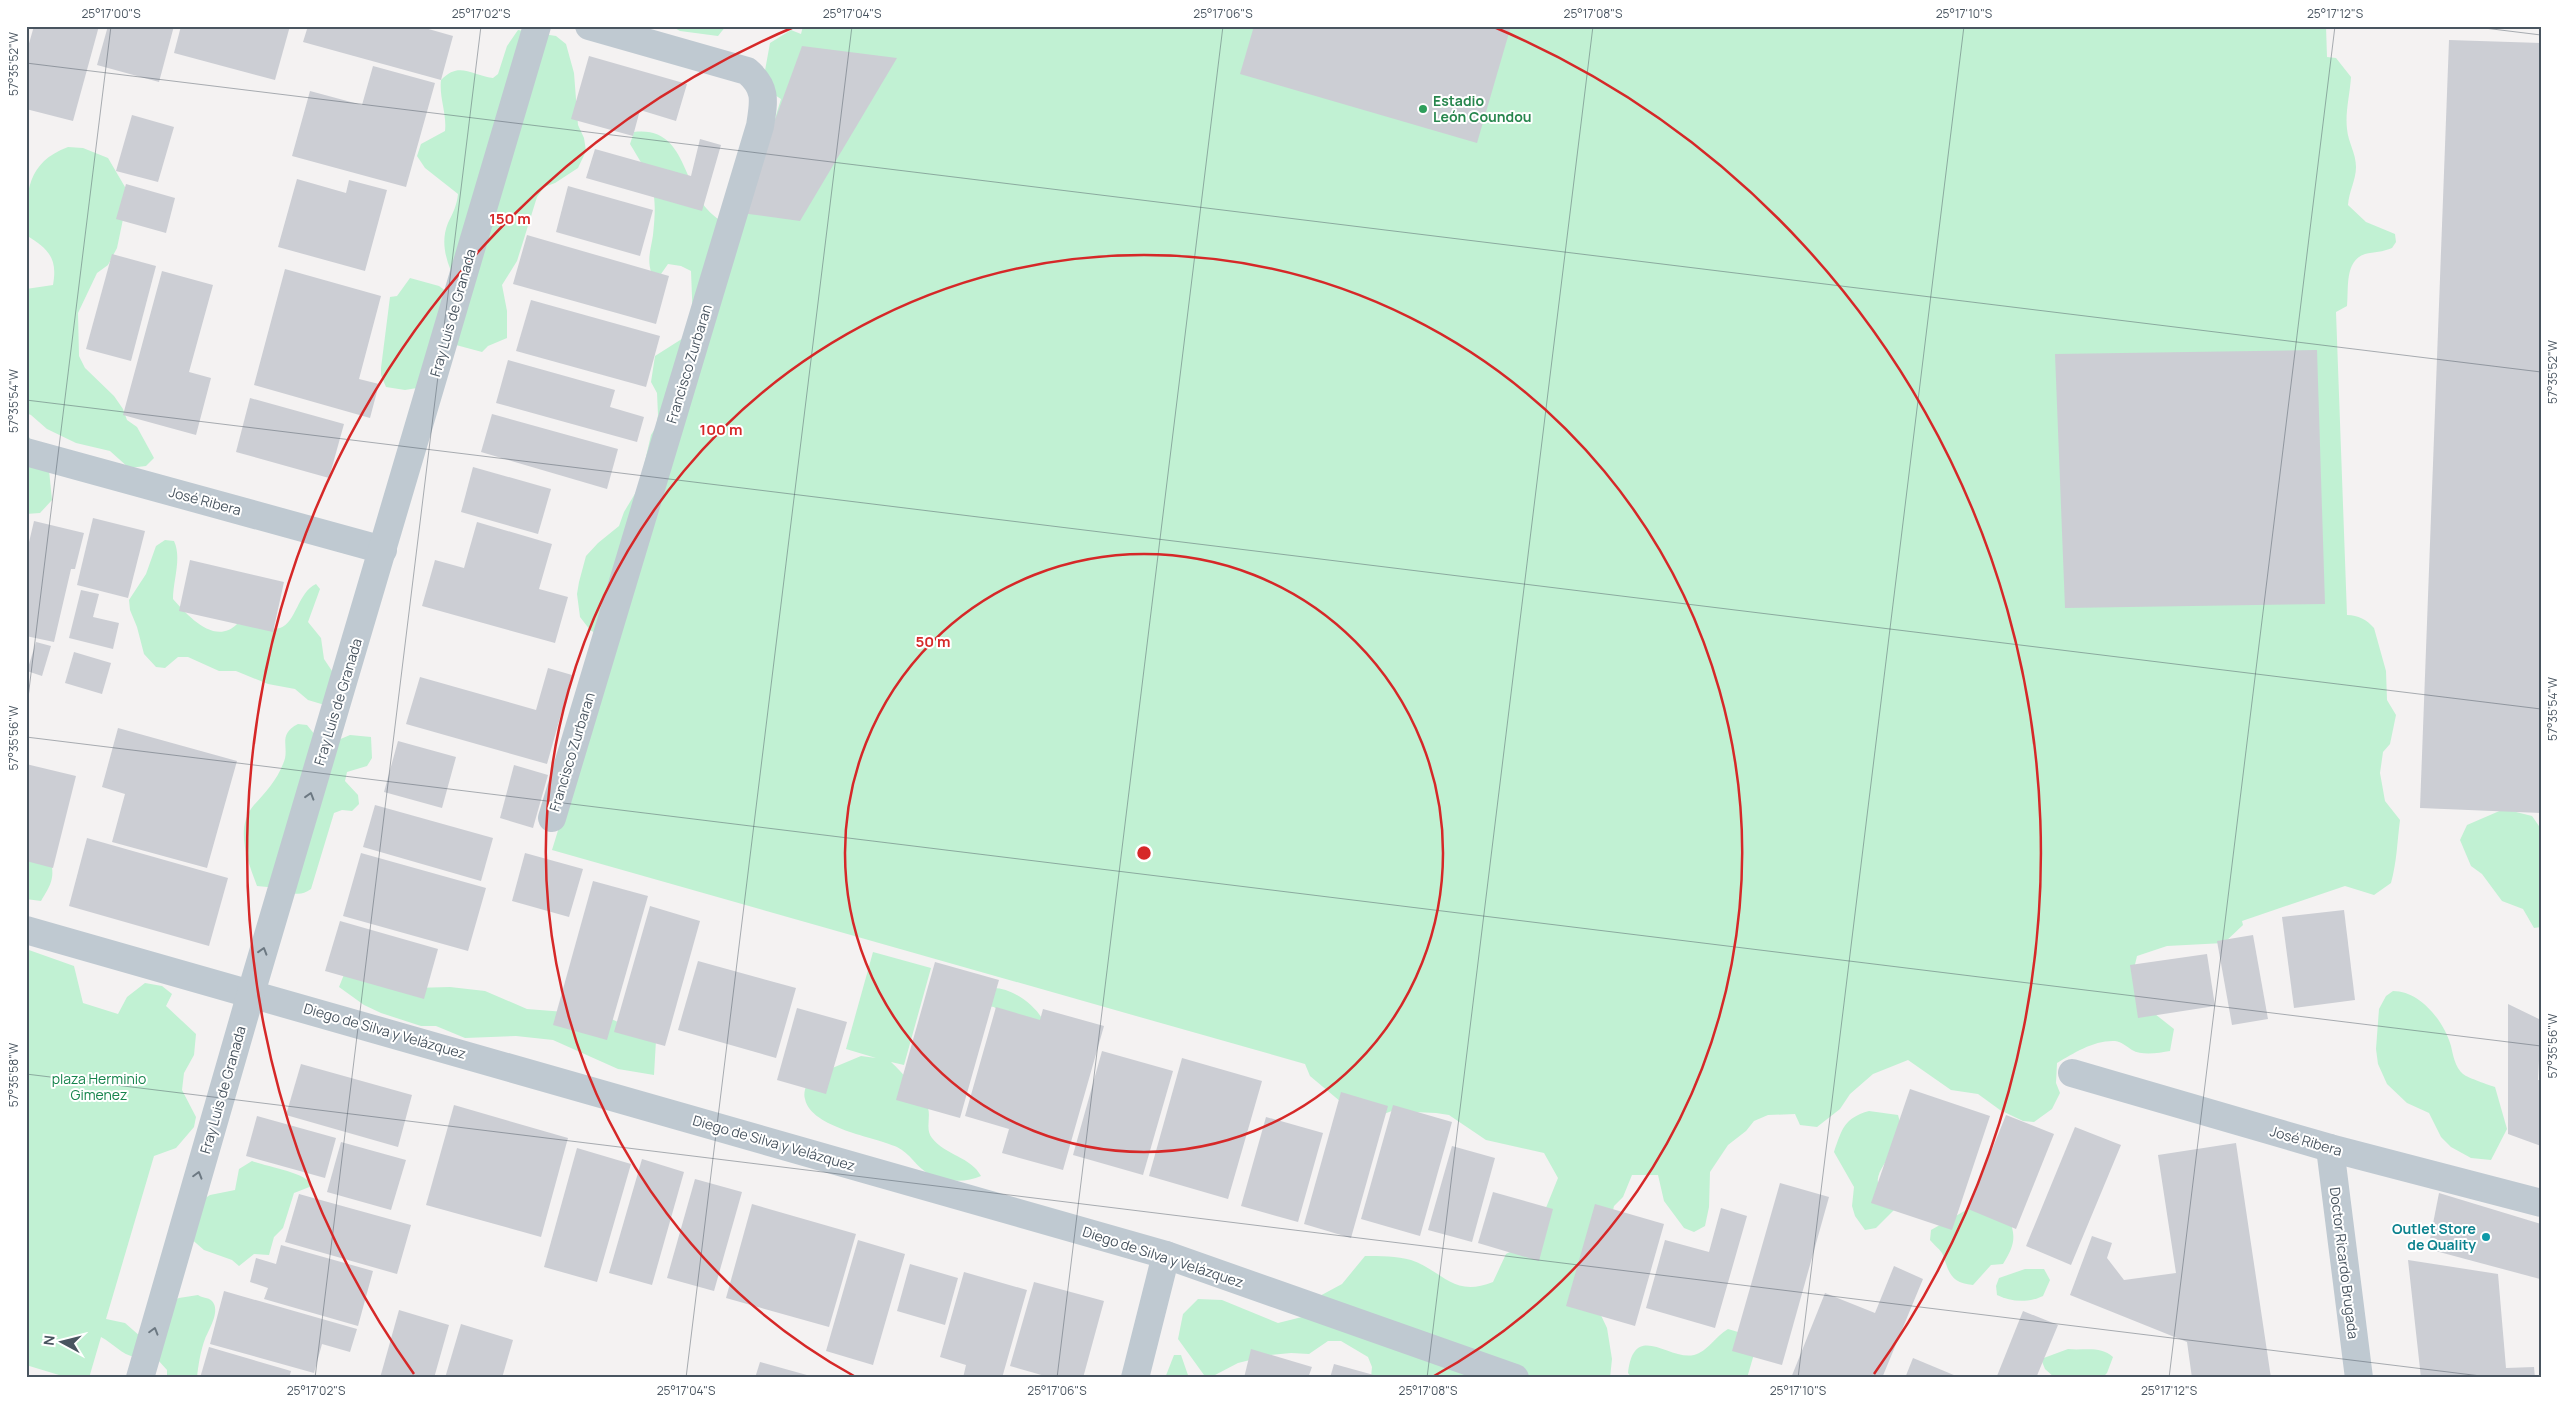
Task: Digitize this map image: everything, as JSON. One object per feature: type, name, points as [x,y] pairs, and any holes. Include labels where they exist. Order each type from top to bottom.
[{"type":"street","name":"Fray Luis de Granada","points":[[140,1378],[251,993],[537,26]]},
{"type":"street","name":"Francisco Zurbaran","points":[[552,818],[760,126],[764,104],[759,81],[747,71],[589,26]]},
{"type":"street","name":"José Ribera","points":[[26,452],[383,550]]},
{"type":"street","name":"Diego de Silva y Velázquez","points":[[26,930],[1166,1255],[1515,1378]]},
{"type":"street","name":"José Ribera","points":[[2072,1073],[2330,1148],[2541,1203]]},
{"type":"street","name":"Doctor Ricardo Brugada","points":[[2330,1148],[2359,1378]]},
{"type":"street","points":[[1135,1378],[1166,1255]]},
{"type":"green space","points":[[671,26],[726,26],[718,36],[680,31]]},
{"type":"green space","points":[[803,26],[2326,26],[2327,57],[2336,58],[2351,77],[2347,123],[2356,167],[2348,205],[2366,222],[2395,234],[2396,242],[2392,248],[2365,254],[2358,258],[2349,276],[2347,306],[2336,312],[2347,615],[2362,618],[2374,628],[2386,671],[2387,700],[2396,715],[2390,744],[2383,752],[2380,773],[2385,801],[2400,820],[2396,859],[2391,883],[2374,895],[2345,886],[2242,921],[2243,925],[2224,943],[2167,946],[2137,956],[2133,973],[2155,1014],[2174,1029],[2170,1051],[2151,1054],[2141,1053],[2132,1050],[2122,1043],[2107,1041],[2077,1051],[2057,1063],[2056,1083],[2060,1093],[2052,1109],[2034,1122],[2023,1121],[2000,1110],[1978,1094],[1951,1090],[1908,1060],[1873,1074],[1850,1094],[1840,1109],[1817,1127],[1800,1125],[1795,1114],[1768,1115],[1754,1121],[1746,1131],[1728,1145],[1710,1172],[1709,1207],[1705,1226],[1694,1232],[1684,1228],[1664,1201],[1658,1175],[1632,1175],[1623,1197],[1614,1206],[1598,1309],[1607,1328],[1612,1359],[1610,1378],[1371,1378],[1372,1367],[1368,1357],[1341,1341],[1328,1341],[1309,1354],[1270,1355],[1238,1363],[1215,1375],[1204,1375],[1178,1339],[1183,1314],[1198,1299],[1222,1300],[1278,1323],[1310,1315],[1316,1298],[1342,1284],[1365,1256],[1394,1257],[1411,1260],[1458,1285],[1468,1287],[1493,1282],[1506,1254],[1533,1240],[1558,1178],[1544,1153],[1486,1140],[1449,1115],[1392,1111],[1378,1116],[1341,1102],[1310,1076],[1305,1064],[552,850],[615,645],[590,630],[580,617],[577,594],[579,582],[586,556],[598,543],[619,526],[624,512],[639,487],[651,435],[656,427],[658,415],[657,393],[651,382],[655,356],[688,335],[693,323],[691,271],[681,266],[668,264],[661,274],[651,272],[649,258],[653,235],[654,196],[649,177],[630,144],[634,132],[653,133],[667,140],[677,152],[699,198],[710,212],[726,223],[742,226],[781,99],[767,90],[764,76],[770,43],[791,30],[801,34]]},
{"type":"green space","points":[[518,30],[556,36],[566,44],[574,73],[578,125],[584,138],[586,151],[578,168],[555,183],[544,187],[537,197],[517,261],[502,285],[507,311],[507,338],[488,346],[482,352],[456,345],[423,387],[405,390],[386,387],[381,375],[381,368],[390,297],[397,296],[410,278],[439,286],[450,294],[458,286],[448,263],[444,239],[458,194],[425,168],[417,156],[421,144],[445,131],[441,80],[448,74],[460,70],[493,78],[498,74],[507,46]]},
{"type":"green space","points":[[68,147],[83,148],[108,158],[125,187],[127,200],[117,248],[108,265],[97,273],[78,313],[79,356],[85,368],[114,396],[123,409],[127,420],[137,427],[154,458],[146,466],[129,468],[110,451],[76,443],[47,429],[26,413],[26,289],[53,285],[54,275],[54,267],[50,255],[26,235],[28,194],[36,171],[43,162]]},
{"type":"green space","points":[[26,432],[49,470],[52,500],[40,513],[26,514]]},
{"type":"green space","points":[[165,540],[174,541],[177,555],[173,599],[194,620],[211,630],[220,632],[229,630],[237,624],[270,629],[280,628],[290,620],[305,594],[316,584],[320,589],[308,622],[321,638],[324,659],[342,686],[338,709],[308,700],[295,689],[268,684],[236,671],[219,671],[188,657],[178,657],[165,668],[156,667],[144,654],[137,627],[130,610],[129,600],[146,574],[156,546]]},
{"type":"green space","points":[[298,724],[307,725],[324,746],[350,735],[371,737],[372,758],[367,766],[347,772],[345,781],[358,795],[359,804],[352,811],[342,810],[334,813],[311,889],[298,894],[277,888],[257,886],[247,856],[244,834],[248,814],[280,770],[286,753],[286,737],[291,728]]},
{"type":"green space","points":[[2504,809],[2532,816],[2541,829],[2541,927],[2534,928],[2523,909],[2502,901],[2482,874],[2471,866],[2460,840],[2467,825]]},
{"type":"green space","points":[[26,846],[51,862],[51,882],[41,901],[26,899]]},
{"type":"green space","name":"plaza Herminio Gimenez","points":[[26,949],[74,966],[83,1003],[118,1014],[127,997],[145,983],[162,986],[172,994],[166,1006],[196,1034],[194,1055],[184,1073],[182,1090],[196,1117],[194,1127],[176,1148],[154,1156],[106,1319],[125,1323],[141,1337],[135,1357],[126,1354],[101,1337],[89,1378],[69,1378],[26,1365]]},
{"type":"green space","points":[[873,952],[931,968],[904,1065],[891,1062],[926,1103],[929,1112],[928,1127],[932,1138],[937,1144],[971,1164],[981,1176],[962,1181],[935,1177],[921,1168],[897,1147],[845,1130],[819,1117],[810,1109],[805,1099],[807,1085],[814,1071],[830,1069],[861,1056],[876,1058],[846,1049]]},
{"type":"green space","points":[[347,967],[413,988],[450,987],[485,991],[527,1009],[603,1015],[656,1040],[654,1075],[618,1069],[553,1040],[516,1036],[465,1038],[436,1026],[421,1026],[381,1013],[364,1005],[339,987]]},
{"type":"green space","points":[[992,988],[1007,990],[1022,998],[1035,1009],[1044,1022],[1000,1012],[994,1007],[987,1006]]},
{"type":"green space","points":[[2393,991],[2403,992],[2412,996],[2430,1009],[2448,1036],[2456,1064],[2463,1074],[2495,1087],[2507,1129],[2491,1160],[2471,1158],[2451,1147],[2441,1137],[2429,1113],[2407,1103],[2387,1084],[2378,1064],[2376,1049],[2379,1009],[2386,996]]},
{"type":"green space","points":[[1869,1111],[1898,1115],[1900,1126],[1896,1145],[1878,1176],[1881,1190],[1894,1210],[1876,1228],[1865,1230],[1855,1216],[1852,1206],[1854,1187],[1834,1152],[1839,1137],[1849,1121]]},
{"type":"green space","points":[[252,1161],[303,1177],[312,1186],[294,1193],[283,1228],[274,1237],[269,1255],[254,1254],[239,1266],[232,1260],[204,1250],[189,1237],[202,1200],[210,1195],[235,1190],[239,1169]]},
{"type":"green space","points":[[1980,1207],[2007,1215],[2012,1228],[2013,1240],[2003,1264],[1991,1265],[1973,1285],[1960,1282],[1952,1276],[1942,1253],[1930,1240],[1931,1230],[1968,1209]]},
{"type":"green space","points":[[2025,1269],[2044,1269],[2050,1280],[2043,1296],[2020,1301],[1997,1295],[1996,1286],[1999,1278]]},
{"type":"green space","points":[[198,1295],[212,1301],[215,1315],[202,1348],[197,1378],[167,1378],[167,1370],[158,1360],[168,1303],[179,1298]]},
{"type":"green space","points":[[1728,1329],[1738,1332],[1754,1354],[1747,1378],[1632,1378],[1628,1373],[1632,1357],[1637,1349],[1645,1346],[1654,1346],[1674,1353],[1694,1355],[1703,1351]]},
{"type":"green space","points":[[2068,1349],[2097,1350],[2108,1353],[2113,1357],[2107,1373],[2102,1378],[2055,1378],[2045,1369],[2041,1359]]},
{"type":"green space","points":[[1174,1355],[1181,1355],[1189,1378],[1165,1378]]},
{"type":"building","points":[[34,26],[99,26],[73,121],[26,109],[26,54]]},
{"type":"building","points":[[108,26],[174,26],[159,82],[97,65]]},
{"type":"building","points":[[181,26],[290,26],[275,80],[174,53]]},
{"type":"building","points":[[308,26],[418,26],[453,36],[441,80],[303,42]]},
{"type":"building","name":"Estadio León Coundou","points":[[1254,26],[1511,26],[1477,143],[1240,74]]},
{"type":"building","points":[[2449,40],[2541,43],[2541,813],[2420,808]]},
{"type":"building","points":[[802,46],[897,58],[800,221],[741,213]]},
{"type":"building","points":[[589,56],[687,84],[676,121],[640,110],[633,136],[571,119]]},
{"type":"building","points":[[373,66],[435,83],[406,187],[292,156],[310,91],[362,105]]},
{"type":"building","points":[[132,115],[174,127],[158,182],[116,171]]},
{"type":"building","points":[[700,139],[721,145],[702,211],[586,178],[595,149],[691,176]]},
{"type":"building","points":[[297,179],[346,193],[349,180],[387,190],[365,271],[278,247]]},
{"type":"building","points":[[126,184],[175,198],[166,233],[116,219]]},
{"type":"building","points":[[568,186],[653,210],[640,256],[556,232]]},
{"type":"building","points":[[527,235],[669,276],[656,324],[513,284]]},
{"type":"building","points":[[112,254],[156,266],[131,361],[86,349]]},
{"type":"building","points":[[285,269],[381,296],[359,379],[379,384],[370,418],[254,385]]},
{"type":"building","points":[[162,271],[213,285],[189,372],[211,378],[196,435],[123,415]]},
{"type":"building","points":[[531,300],[660,336],[646,387],[516,351]]},
{"type":"building","points":[[2317,350],[2325,604],[2065,608],[2055,354]]},
{"type":"building","points":[[508,360],[615,390],[610,407],[644,417],[637,442],[496,403]]},
{"type":"building","points":[[250,398],[344,424],[329,478],[236,452]]},
{"type":"building","points":[[492,414],[618,449],[607,489],[481,452]]},
{"type":"building","points":[[473,467],[551,489],[538,534],[461,512]]},
{"type":"building","points":[[93,518],[145,531],[128,598],[77,585]]},
{"type":"building","points":[[34,521],[84,533],[75,569],[71,569],[54,642],[26,636],[26,555]]},
{"type":"building","points":[[477,522],[552,544],[539,589],[568,597],[555,643],[422,606],[435,560],[464,568]]},
{"type":"building","points":[[190,560],[284,582],[273,632],[179,611]]},
{"type":"building","points":[[81,590],[99,594],[93,617],[119,623],[113,649],[69,638]]},
{"type":"building","points":[[36,642],[51,646],[42,676],[27,671]]},
{"type":"building","points":[[74,652],[111,663],[102,694],[65,683]]},
{"type":"building","points":[[548,668],[572,675],[547,764],[406,724],[420,677],[536,710]]},
{"type":"building","points":[[118,728],[237,761],[207,868],[112,842],[125,794],[102,787]]},
{"type":"building","points":[[398,741],[456,757],[442,808],[384,792]]},
{"type":"building","points":[[26,764],[76,776],[53,868],[26,861]]},
{"type":"building","points":[[514,765],[548,775],[533,828],[500,818]]},
{"type":"building","points":[[375,805],[493,838],[481,881],[363,847]]},
{"type":"building","points":[[87,838],[228,878],[209,946],[69,906]]},
{"type":"building","points":[[361,853],[486,888],[468,951],[343,916]]},
{"type":"building","points":[[525,853],[583,869],[569,917],[512,901]]},
{"type":"building","points":[[593,881],[648,896],[607,1040],[553,1025]]},
{"type":"building","points":[[650,906],[700,921],[665,1046],[614,1032]]},
{"type":"building","points":[[2344,910],[2355,1000],[2294,1008],[2282,917]]},
{"type":"building","points":[[340,921],[438,949],[424,999],[325,971]]},
{"type":"building","points":[[2253,935],[2268,1019],[2232,1025],[2217,941]]},
{"type":"building","points":[[2207,954],[2215,1006],[2138,1018],[2130,965]]},
{"type":"building","points":[[698,961],[796,988],[776,1058],[678,1030]]},
{"type":"building","points":[[935,962],[999,980],[960,1118],[896,1100]]},
{"type":"building","points":[[2508,1004],[2541,1020],[2538,1080],[2541,1080],[2541,1146],[2508,1134]]},
{"type":"building","points":[[996,1007],[1040,1020],[1043,1009],[1104,1026],[1063,1170],[1002,1153],[1009,1129],[965,1116]]},
{"type":"building","points":[[797,1008],[847,1022],[826,1094],[777,1080]]},
{"type":"building","points":[[1102,1051],[1173,1071],[1143,1175],[1073,1155]]},
{"type":"building","points":[[1182,1058],[1262,1081],[1228,1199],[1149,1176]]},
{"type":"building","points":[[301,1064],[412,1095],[398,1147],[286,1115]]},
{"type":"building","points":[[1910,1089],[1990,1116],[1952,1230],[1871,1203]]},
{"type":"building","points":[[1341,1092],[1388,1106],[1351,1238],[1304,1224]]},
{"type":"building","points":[[454,1105],[568,1138],[541,1237],[426,1205]]},
{"type":"building","points":[[1393,1105],[1452,1122],[1420,1236],[1361,1219]]},
{"type":"building","points":[[2006,1115],[2054,1134],[2016,1229],[1968,1209]]},
{"type":"building","points":[[257,1116],[336,1138],[325,1178],[246,1156]]},
{"type":"building","points":[[1266,1117],[1323,1133],[1298,1222],[1241,1206]]},
{"type":"building","points":[[2075,1127],[2121,1145],[2071,1265],[2026,1246]]},
{"type":"building","points":[[341,1142],[406,1160],[391,1210],[327,1192]]},
{"type":"building","points":[[2236,1143],[2271,1378],[2192,1378],[2187,1342],[2070,1295],[2092,1236],[2112,1243],[2107,1258],[2124,1280],[2176,1273],[2158,1155]]},
{"type":"building","points":[[1452,1146],[1495,1158],[1472,1242],[1428,1230]]},
{"type":"building","points":[[577,1148],[631,1164],[597,1282],[544,1267]]},
{"type":"building","points":[[642,1159],[684,1172],[652,1285],[609,1273]]},
{"type":"building","points":[[695,1179],[742,1192],[714,1291],[667,1278]]},
{"type":"building","points":[[1780,1183],[1829,1197],[1782,1365],[1732,1351]]},
{"type":"building","points":[[1493,1192],[1553,1209],[1539,1261],[1478,1243]]},
{"type":"building","name":"Outlet Store de Quality","points":[[2439,1193],[2541,1224],[2540,1279],[2428,1249]]},
{"type":"building","points":[[299,1194],[411,1225],[397,1274],[285,1242]]},
{"type":"building","points":[[752,1204],[856,1234],[829,1327],[726,1298]]},
{"type":"building","points":[[1595,1204],[1664,1224],[1635,1326],[1566,1306]]},
{"type":"building","points":[[1721,1208],[1747,1216],[1715,1328],[1646,1308],[1665,1240],[1709,1252]]},
{"type":"building","points":[[858,1240],[905,1254],[873,1365],[826,1351]]},
{"type":"building","points":[[281,1245],[373,1271],[358,1326],[264,1299],[268,1288],[250,1282],[256,1258],[276,1264]]},
{"type":"building","points":[[2408,1260],[2498,1274],[2506,1368],[2534,1367],[2535,1378],[2421,1378]]},
{"type":"building","points":[[910,1264],[958,1278],[945,1325],[897,1311]]},
{"type":"building","points":[[1894,1266],[1923,1279],[1882,1378],[1791,1378],[1825,1293],[1875,1313]]},
{"type":"building","points":[[964,1272],[1027,1290],[1002,1378],[963,1378],[966,1365],[940,1357]]},
{"type":"building","points":[[1034,1282],[1104,1301],[1083,1378],[1052,1378],[1010,1366]]},
{"type":"building","points":[[224,1291],[357,1329],[350,1352],[322,1344],[314,1373],[210,1344]]},
{"type":"building","points":[[399,1310],[449,1325],[434,1378],[380,1378]]},
{"type":"building","points":[[2023,1311],[2058,1325],[2036,1378],[2002,1378],[1997,1376]]},
{"type":"building","points":[[461,1324],[513,1340],[502,1378],[445,1378]]},
{"type":"building","points":[[209,1347],[291,1371],[289,1378],[200,1378]]},
{"type":"building","points":[[1251,1349],[1312,1367],[1308,1378],[1244,1378]]},
{"type":"building","points":[[1913,1358],[1961,1378],[1905,1378]]},
{"type":"building","points":[[760,1362],[814,1377],[814,1378],[755,1378]]},
{"type":"building","points":[[1334,1364],[1381,1377],[1381,1378],[1330,1378]]},
{"type":"place","name":"Estadio León Coundou","points":[[1423,109]]},
{"type":"place","name":"Outlet Store de Quality","points":[[2486,1237]]}]
